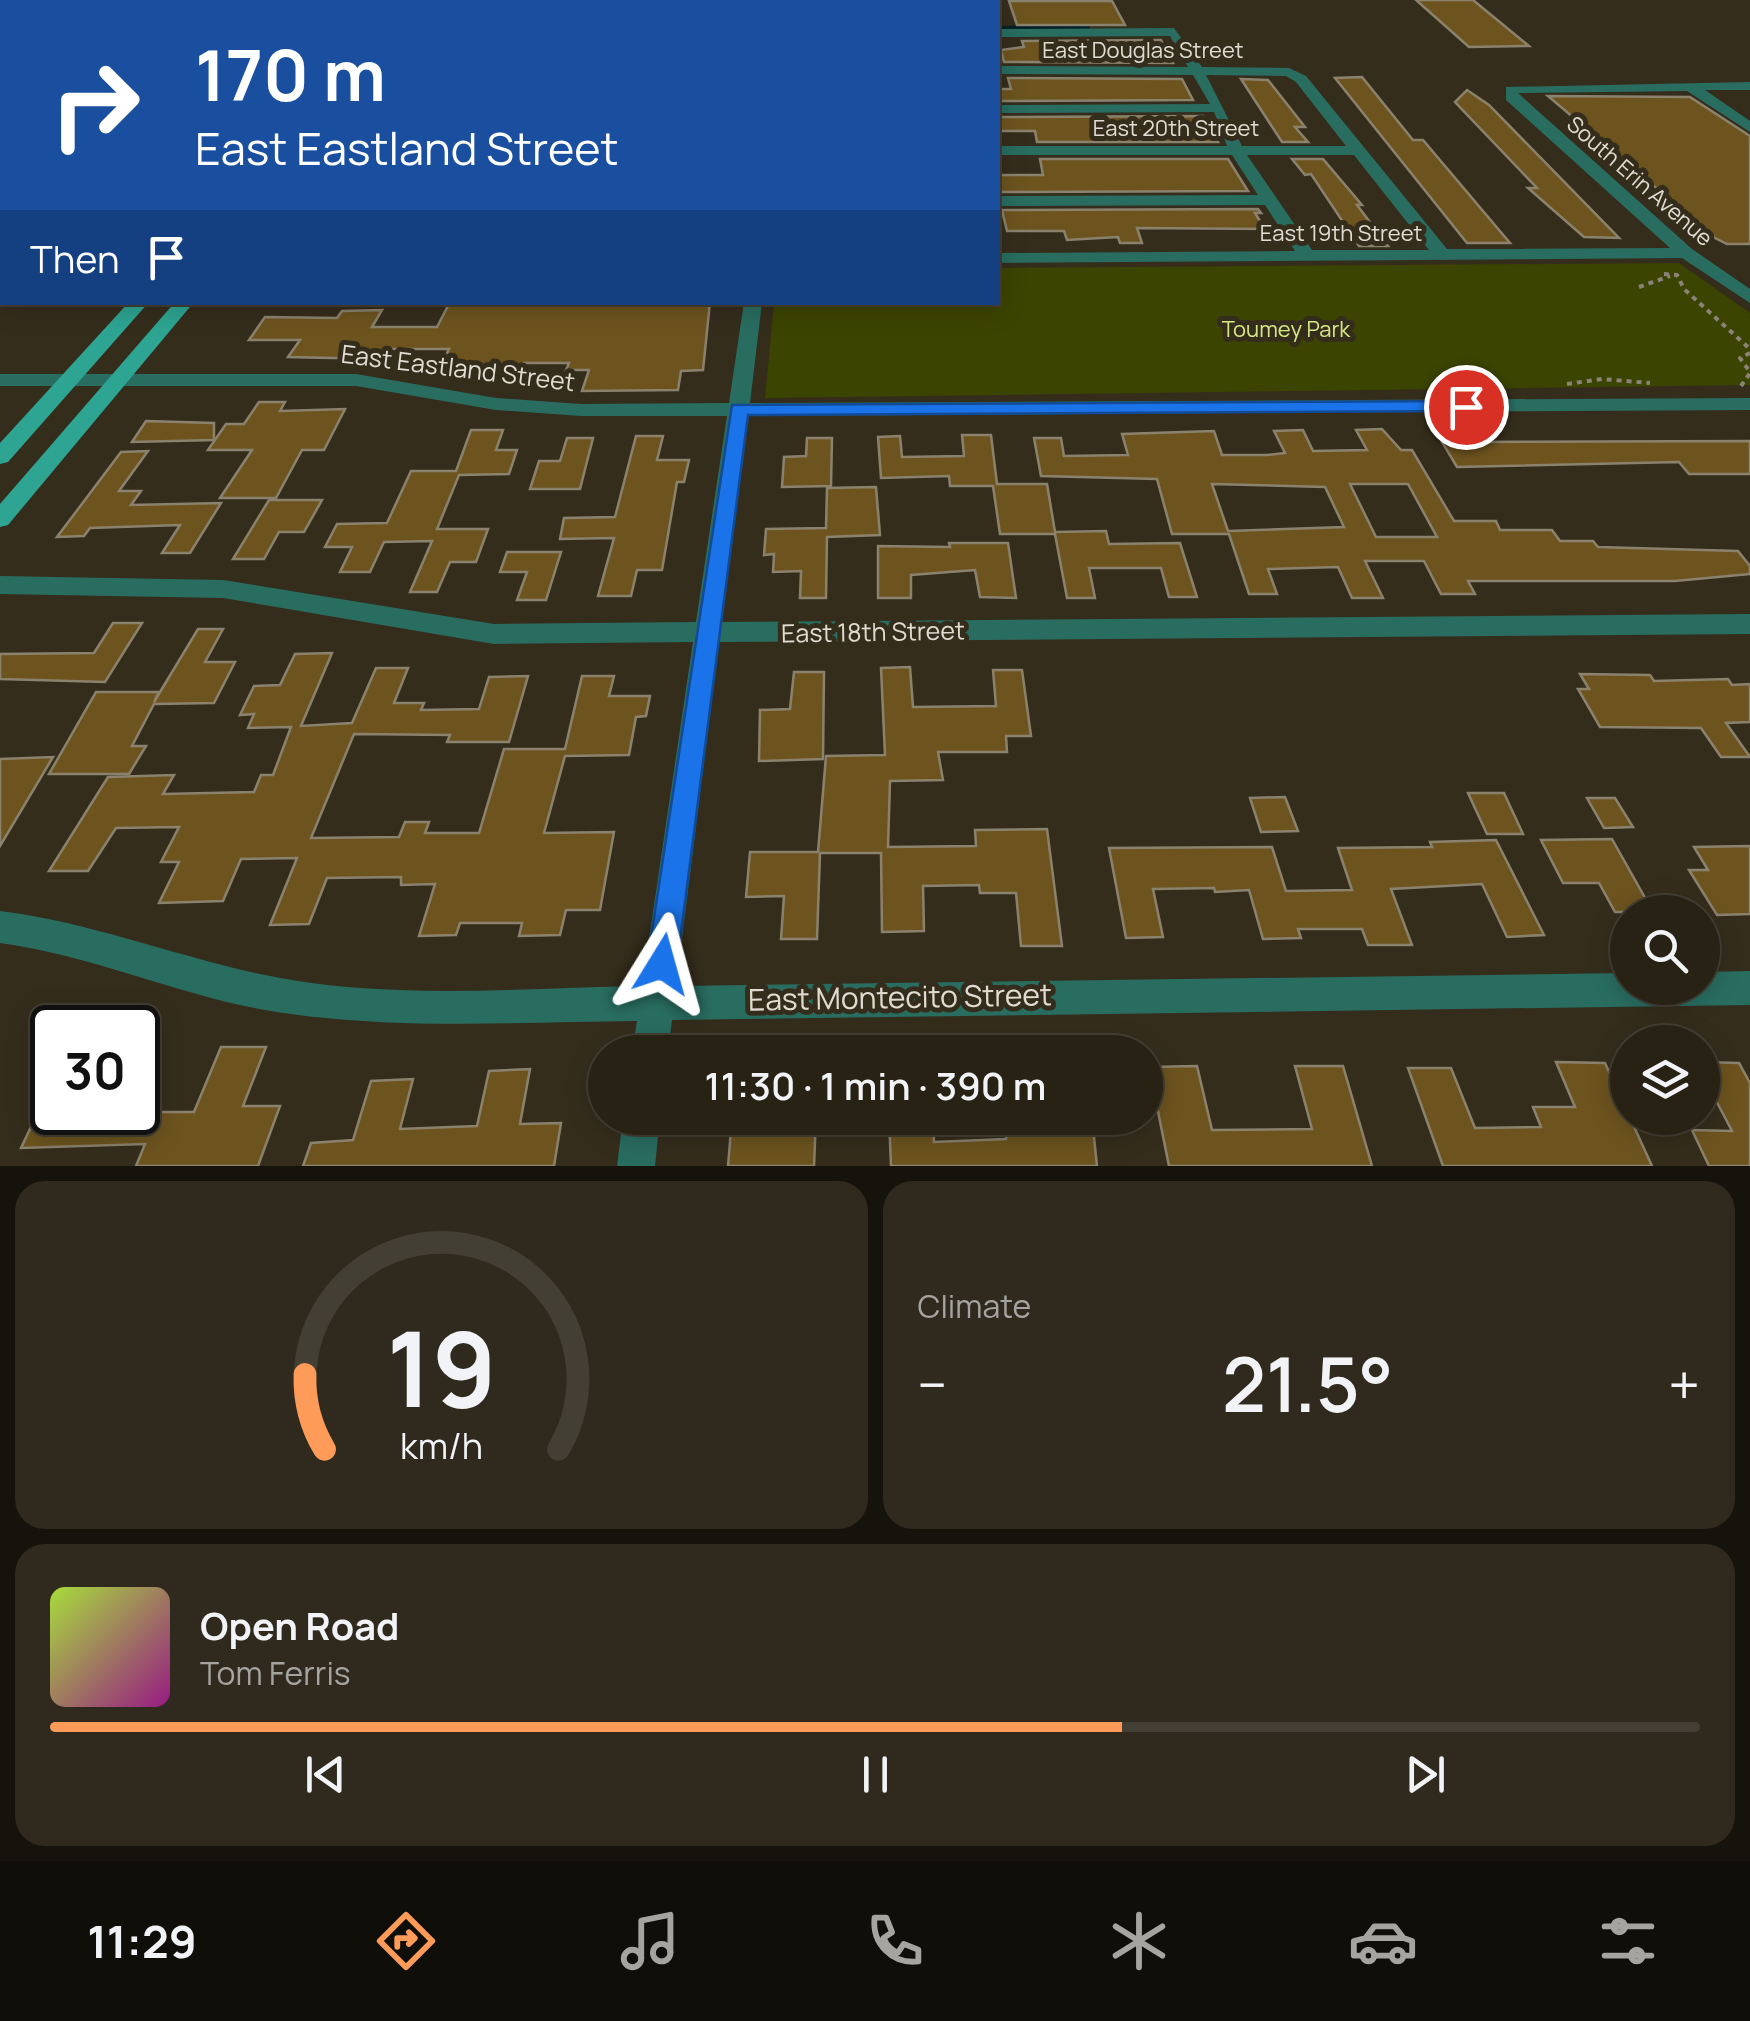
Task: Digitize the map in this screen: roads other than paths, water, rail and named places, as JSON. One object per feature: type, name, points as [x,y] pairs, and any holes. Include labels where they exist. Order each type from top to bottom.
[{"type":"main road","points":[[0,457],[137,305]]},
{"type":"main road","points":[[0,519],[181,305]]},
{"type":"street","points":[[1000,33],[1174,32],[1218,108],[1236,150],[1307,256]]},
{"type":"street","name":"East Douglas Street","points":[[1000,70],[1291,71],[1302,79],[1356,150]]},
{"type":"street","points":[[1691,87],[1750,86]]},
{"type":"street","points":[[1691,87],[1750,128]]},
{"type":"street","name":"South Erin Avenue","points":[[1691,87],[1511,88],[1511,97],[1686,254],[1750,297]]},
{"type":"street","points":[[1000,109],[1218,108]]},
{"type":"street","points":[[1356,150],[1442,255]]},
{"type":"street","name":"East 20th Street","points":[[1000,151],[1356,150]]},
{"type":"street","points":[[1000,201],[1267,200]]},
{"type":"street","name":"East 19th Street","points":[[1000,258],[1686,254]]},
{"type":"street","points":[[652,1035],[753,305]]},
{"type":"street","name":"East Eastland Street","points":[[0,380],[356,380],[496,404],[581,410],[1750,404]]},
{"type":"street","name":"East 18th Street","points":[[0,585],[223,589],[494,634],[1750,624]]},
{"type":"street","name":"East Montecito Street","points":[[0,927],[54,934],[262,992],[379,1007],[473,1009],[657,1000],[1750,988]]},
{"type":"street","points":[[636,1166],[640,1135]]},
{"type":"waterway","points":[[1000,28],[1088,27]]},
{"type":"park label","name":"Toumey Park","points":[[1286,329]]}]
